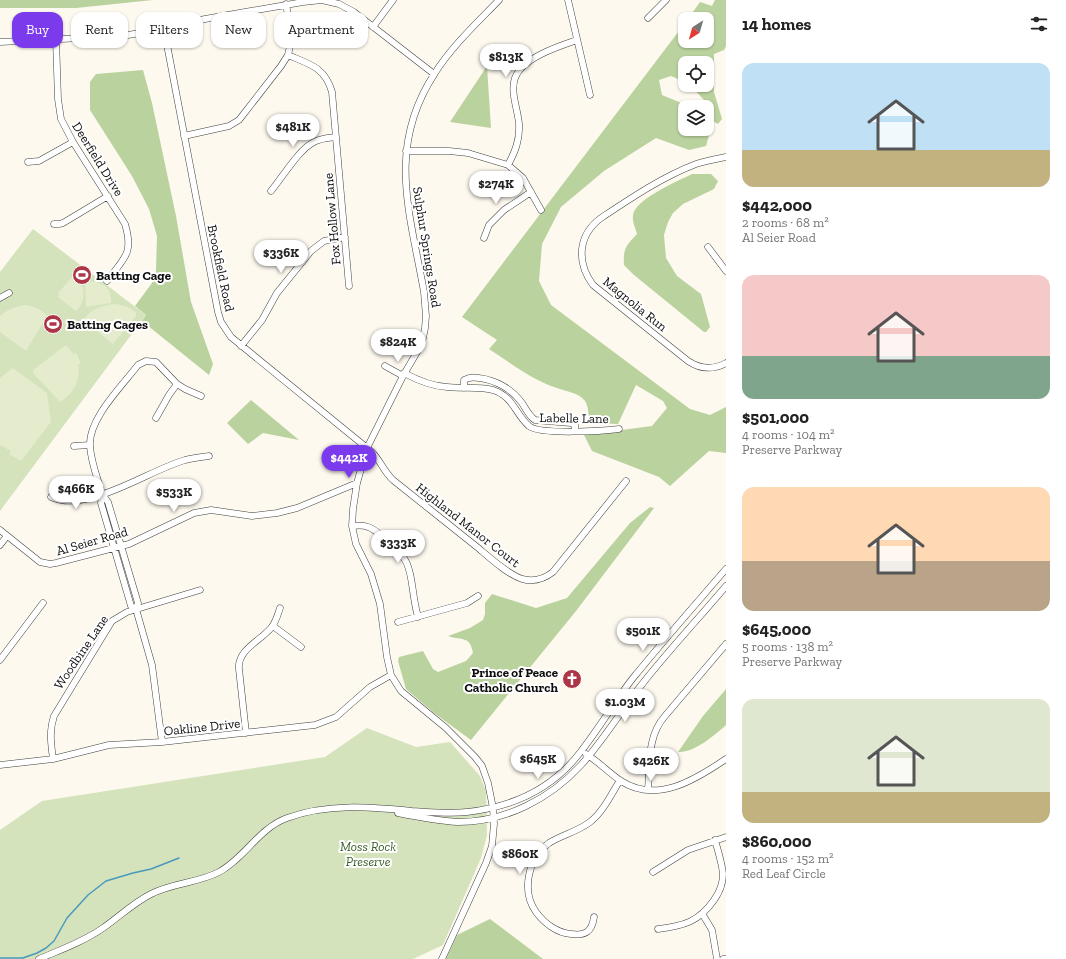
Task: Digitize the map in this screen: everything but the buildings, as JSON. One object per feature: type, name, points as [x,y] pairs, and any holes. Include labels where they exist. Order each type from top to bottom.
[{"type":"street","points":[[203,19],[313,0],[329,1],[347,8],[434,74]]},
{"type":"street","points":[[373,27],[393,0]]},
{"type":"street","name":"Sulphur Springs Road","points":[[442,959],[486,864],[494,834],[493,808],[482,766],[446,728],[401,691],[391,676],[380,604],[371,574],[356,544],[352,526],[353,508],[357,483],[367,448],[403,374],[417,352],[426,328],[424,292],[406,195],[406,152],[412,119],[434,74],[453,49],[499,0]]},
{"type":"street","points":[[568,0],[590,96]]},
{"type":"street","points":[[648,18],[666,0]]},
{"type":"street","points":[[184,136],[229,126],[239,120],[281,66],[288,55],[290,46],[291,33],[286,4]]},
{"type":"street","points":[[63,39],[110,37],[136,33]]},
{"type":"street","points":[[508,165],[516,149],[519,134],[514,87],[515,78],[519,70],[538,56],[561,45],[577,40]]},
{"type":"street","points":[[0,42],[12,41]]},
{"type":"street","name":"Deerfield Drive","points":[[56,48],[59,112],[64,126],[125,224],[130,238],[129,249],[126,256],[107,281]]},
{"type":"street","name":"Brookfield Road","points":[[168,48],[218,312],[226,331],[241,346],[367,448]]},
{"type":"street","name":"Fox Hollow Lane","points":[[288,55],[316,68],[328,80],[332,92],[349,286]]},
{"type":"street","points":[[271,191],[305,148],[316,141],[336,137]]},
{"type":"street","points":[[28,162],[39,161],[73,142]]},
{"type":"street","points":[[406,152],[449,151],[468,153],[508,165],[523,178],[541,210]]},
{"type":"street","name":"Magnolia Run","points":[[726,157],[686,168],[649,188],[595,222],[584,241],[582,257],[584,269],[593,284],[688,361],[706,368],[714,368],[726,363]]},
{"type":"street","points":[[484,238],[489,226],[504,210],[532,192]]},
{"type":"street","points":[[54,224],[63,223],[108,196]]},
{"type":"street","points":[[241,346],[262,320],[277,293],[311,251],[324,241],[344,237]]},
{"type":"street","points":[[708,247],[726,271]]},
{"type":"street","points":[[0,298],[9,293]]},
{"type":"street","points":[[162,742],[152,665],[136,609],[138,603],[108,502],[102,494],[93,463],[90,445],[92,430],[99,415],[138,365],[146,361],[156,362],[168,376],[178,384],[201,396]]},
{"type":"street","name":"Labelle Lane","points":[[385,366],[435,385],[447,387],[481,388],[498,392],[510,401],[529,426],[533,428],[550,431],[619,429]]},
{"type":"street","points":[[464,388],[464,380],[469,377],[487,379],[496,382],[515,395],[535,420],[571,422],[575,425],[575,431]]},
{"type":"street","points":[[156,418],[169,395],[178,384]]},
{"type":"street","points":[[74,446],[90,445]]},
{"type":"street","name":"Highland Manor Court","points":[[367,448],[376,456],[388,476],[490,558],[516,577],[530,580],[542,578],[553,572],[558,567],[626,481]]},
{"type":"street","points":[[51,497],[59,501],[72,502],[102,494],[184,460],[210,456]]},
{"type":"street","name":"Al Seier Road","points":[[0,530],[40,562],[50,564],[121,546],[194,514],[211,510],[252,516],[272,514],[297,508],[357,483]]},
{"type":"street","points":[[102,494],[101,503],[123,580],[131,606],[136,609]]},
{"type":"street","points":[[106,521],[112,518]]},
{"type":"street","points":[[352,526],[366,525],[374,529],[403,554],[411,571],[413,593],[418,617]]},
{"type":"street","points":[[0,545],[7,536]]},
{"type":"street","points":[[38,959],[92,936],[140,900],[153,893],[164,888],[205,878],[218,872],[240,857],[261,834],[272,825],[286,818],[324,809],[345,807],[369,807],[457,813],[493,808],[525,798],[558,776],[582,751],[633,679],[726,569]]},
{"type":"street","points":[[123,580],[130,577]]},
{"type":"street","points":[[369,807],[445,821],[473,821],[515,811],[536,802],[555,790],[569,778],[589,756],[644,682],[726,586]]},
{"type":"street","name":"Woodbine Lane","points":[[52,759],[50,731],[51,724],[58,707],[109,625],[121,614],[200,590]]},
{"type":"street","points":[[398,622],[467,603],[478,596]]},
{"type":"street","points":[[0,660],[43,603]]},
{"type":"street","points":[[246,733],[239,660],[245,651],[273,626],[280,608]]},
{"type":"street","points":[[273,626],[301,647]]},
{"type":"street","points":[[648,790],[652,744],[656,728],[726,644]]},
{"type":"street","name":"Oakline Drive","points":[[0,765],[52,759],[100,746],[162,742],[315,725],[336,717],[370,687],[391,676]]},
{"type":"street","points":[[582,751],[596,760],[620,780],[629,785],[648,790],[662,790],[677,786],[726,759]]},
{"type":"street","points":[[594,917],[593,924],[588,931],[579,935],[568,934],[555,929],[545,923],[535,911],[528,890],[528,880],[531,865],[538,854],[549,843],[590,822],[601,811],[620,780]]},
{"type":"street","points":[[653,872],[688,850],[726,837]]},
{"type":"street","points":[[658,929],[683,925],[703,915],[716,898],[721,888],[723,876],[715,840]]},
{"type":"street","points":[[703,915],[712,930],[717,959]]},
{"type":"green space","points":[[0,0],[153,0],[76,8],[0,8]]},
{"type":"green space","points":[[715,0],[726,0],[726,46],[724,50],[714,54],[714,56],[678,56],[678,79],[671,76],[659,80],[662,95],[678,102],[678,136],[709,136],[706,146],[689,150],[656,138],[604,171],[561,207],[542,244],[539,281],[551,305],[690,409],[710,415],[726,407],[726,453],[709,451],[670,486],[659,477],[592,451],[584,435],[652,426],[667,408],[663,401],[636,385],[618,424],[590,423],[587,406],[582,398],[576,394],[548,385],[522,371],[489,349],[497,340],[462,317],[678,32],[678,48],[714,48],[714,12],[693,12],[700,2],[712,6]]},
{"type":"green space","points":[[487,66],[491,128],[450,122]]},
{"type":"green space","points":[[143,70],[152,103],[176,216],[191,302],[213,364],[209,375],[142,321],[146,315],[135,306],[152,283],[156,271],[157,236],[149,209],[132,176],[90,110],[90,82],[96,74]]},
{"type":"green space","points":[[697,92],[714,92],[722,119],[718,124],[714,122],[714,100],[704,100]]},
{"type":"green space","points":[[692,174],[711,174],[718,181],[714,189],[683,204],[673,213],[668,222],[664,235],[666,258],[677,276],[701,294],[710,327],[706,332],[704,332],[634,275],[624,265],[626,248],[637,234],[633,218],[635,210],[640,204],[657,192]]},
{"type":"green space","points":[[33,229],[146,315],[0,511],[0,272]]},
{"type":"green space","points":[[73,276],[80,283],[84,292],[80,307],[76,311],[58,297],[59,292]]},
{"type":"green space","points":[[85,281],[96,282],[104,285],[111,297],[111,303],[86,307]]},
{"type":"green space","points":[[115,304],[129,308],[136,313],[136,316],[113,344],[83,320],[97,308]]},
{"type":"green space","points":[[26,305],[40,310],[47,316],[26,351],[0,332],[0,316],[12,308]]},
{"type":"green space","name":"Batting Cages","points":[[56,317],[60,323],[50,330],[46,325]]},
{"type":"green space","points":[[66,345],[75,356],[74,354],[76,353],[81,364],[78,364],[79,370],[77,381],[73,390],[60,402],[34,374],[33,370]]},
{"type":"green space","points":[[13,368],[47,393],[51,422],[21,461],[9,454],[11,451],[0,445],[0,378]]},
{"type":"green space","points":[[251,400],[299,440],[263,433],[248,444],[227,423]]},
{"type":"green space","points":[[650,507],[654,508],[576,611],[471,740],[434,713],[406,689],[398,661],[399,657],[423,651],[433,669],[438,672],[466,661],[473,653],[470,643],[465,640],[448,636],[470,628],[483,620],[485,614],[485,603],[492,594],[536,608],[567,598],[630,523]]},
{"type":"green space","points":[[726,689],[726,725],[697,747],[684,752],[678,752],[703,716]]},
{"type":"green space","name":"Moss Rock Preserve","points":[[367,728],[416,747],[450,742],[480,776],[486,791],[487,835],[481,858],[443,945],[413,959],[0,959],[0,830],[42,801],[325,757]]},
{"type":"green space","points":[[490,919],[543,959],[446,959],[457,935]]},
{"type":"waterway","points":[[0,958],[23,958],[46,948],[54,941],[67,918],[88,895],[106,881],[151,869],[179,858]]},
{"type":"place","name":"Batting Cage","points":[[82,275]]},
{"type":"place","name":"Batting Cages","points":[[53,324]]},
{"type":"place","name":"Prince of Peace Catholic Church","points":[[572,679]]}]
